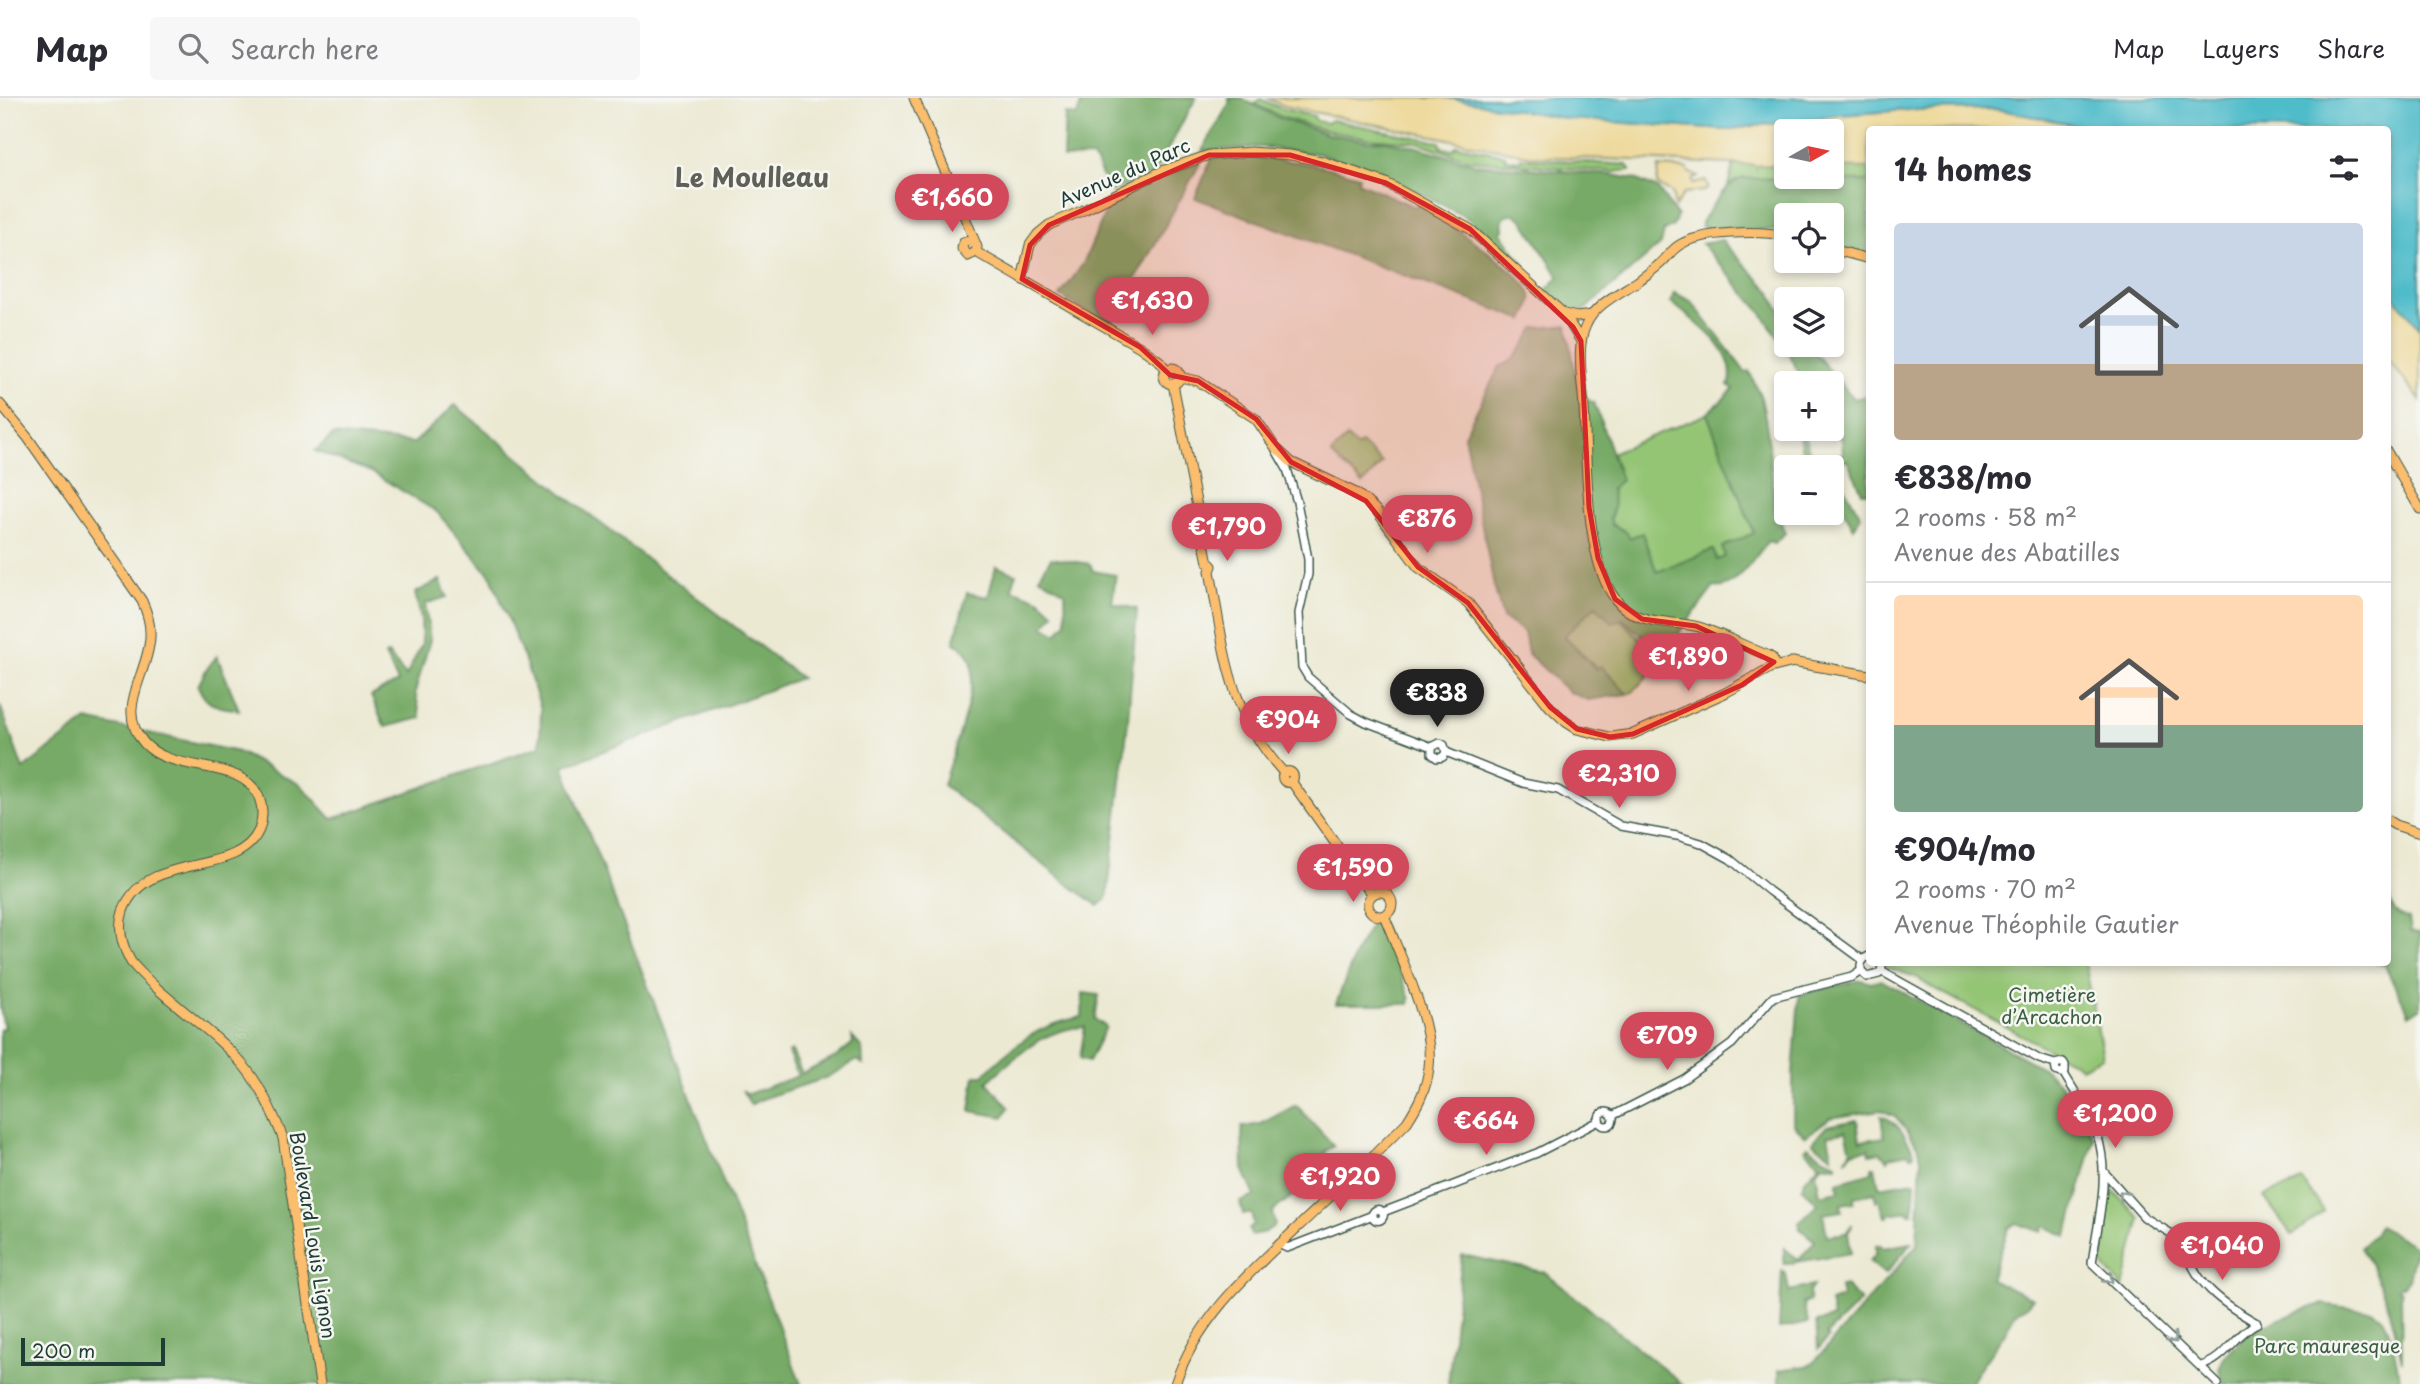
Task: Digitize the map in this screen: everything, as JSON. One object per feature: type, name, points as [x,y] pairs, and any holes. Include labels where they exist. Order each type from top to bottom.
[{"type":"main road","points":[[914,98],[973,241],[963,243],[962,249],[968,256],[976,252],[1140,347],[1161,362],[1167,371],[1177,370],[1176,381],[1227,670],[1233,690],[1254,731],[1284,773],[1284,780],[1291,781],[1372,895]]},
{"type":"main road","name":"Avenue du Parc","points":[[1022,279],[1030,246],[1038,234],[1049,225],[1162,171],[1199,157],[1251,152],[1290,155],[1322,161],[1386,183],[1470,229],[1572,320],[1581,341]]},
{"type":"main road","points":[[1572,320],[1591,315],[1663,261],[1675,248],[1689,240],[1730,233],[1774,234]]},
{"type":"main road","points":[[1844,252],[1866,258]]},
{"type":"main road","name":"Avenue du Parc","points":[[1591,315],[1581,341],[1589,507],[1598,558],[1606,584],[1615,599],[1642,619],[1696,626],[1767,655],[1774,664]]},
{"type":"main road","points":[[1572,320],[1586,324]]},
{"type":"main road","points":[[1176,381],[1198,381],[1256,419],[1289,465],[1356,493],[1371,506],[1418,567],[1468,603],[1550,707],[1577,729],[1610,737],[1633,734],[1725,693],[1774,664],[1787,660],[1866,675]]},
{"type":"main road","name":"Boulevard Louis Lignon","points":[[0,404],[50,469],[145,606],[150,640],[131,708],[139,737],[149,749],[162,757],[229,772],[241,778],[253,787],[259,799],[262,813],[260,827],[248,845],[225,857],[161,874],[145,882],[126,904],[121,917],[120,932],[131,962],[243,1065],[275,1118],[283,1138],[320,1384]]},
{"type":"main road","points":[[2391,459],[2420,509]]},
{"type":"main road","points":[[2391,822],[2420,833]]},
{"type":"main road","points":[[1382,892],[1391,900],[1391,909],[1384,915],[1375,915],[1370,911],[1368,903],[1372,895],[1382,892]]},
{"type":"main road","points":[[1175,1384],[1200,1331],[1227,1297],[1407,1122],[1418,1105],[1430,1064],[1425,1027],[1384,915]]},
{"type":"street","points":[[1279,1244],[1287,1248],[1373,1215],[1379,1221],[1384,1217],[1383,1212],[1537,1153],[1599,1121],[1608,1125],[1612,1122],[1612,1116],[1684,1079],[1732,1044],[1773,997],[1852,977],[1861,971],[1866,958],[1769,891],[1730,859],[1702,844],[1622,826],[1558,790],[1522,783],[1446,752],[1443,757],[1437,758],[1432,754],[1432,747],[1351,714],[1308,677],[1302,667],[1299,613],[1308,574],[1308,559],[1289,465]]},
{"type":"street","points":[[1861,971],[1871,977],[1881,967],[2032,1054],[2055,1064],[2056,1072],[2063,1072],[2078,1094],[2096,1132],[2104,1173],[2092,1263],[2218,1384]]},
{"type":"street","points":[[2104,1173],[2144,1217],[2185,1242],[2190,1265],[2208,1288],[2235,1311],[2257,1322],[2244,1329],[2221,1355],[2201,1366]]},
{"type":"street","points":[[1300,1224],[1306,1233],[1316,1237]]},
{"type":"highlighted area","points":[[1209,155],[1290,155],[1386,183],[1470,229],[1573,327],[1581,341],[1589,507],[1598,558],[1615,599],[1642,619],[1696,626],[1774,662],[1742,685],[1633,734],[1610,737],[1577,729],[1550,707],[1468,603],[1418,567],[1366,501],[1291,462],[1256,419],[1198,381],[1170,375],[1140,347],[1022,279],[1030,245],[1049,225]]},
{"type":"green space","points":[[1083,98],[1196,98],[1154,174],[1110,192],[1093,157],[1063,158],[1065,114],[1077,116]]},
{"type":"green space","points":[[1228,98],[1241,98],[1279,118],[1327,134],[1414,146],[1475,164],[1635,179],[1658,189],[1677,216],[1673,226],[1664,231],[1661,244],[1579,315],[1569,311],[1545,291],[1559,277],[1523,220],[1513,213],[1505,216],[1502,223],[1504,229],[1500,231],[1524,265],[1521,267],[1469,219],[1422,194],[1367,170],[1319,154],[1262,147],[1202,151],[1230,102]]},
{"type":"green space","points":[[1260,99],[1282,109],[1314,116],[1316,121],[1326,123],[1332,120],[1440,142],[1441,147],[1452,150],[1457,145],[1505,155],[1506,159],[1518,161],[1522,158],[1627,165],[1630,170],[1614,172],[1470,160],[1417,142],[1327,131],[1282,117],[1255,104]]},
{"type":"green space","points":[[1246,156],[1331,168],[1359,176],[1358,182],[1415,207],[1418,204],[1499,260],[1526,285],[1531,301],[1524,320],[1195,198],[1212,158]]},
{"type":"green space","points":[[1202,160],[1110,325],[1060,296],[1083,264],[1111,199]]},
{"type":"green space","points":[[1733,165],[1756,165],[1756,168],[1758,165],[1774,166],[1774,184],[1728,186]]},
{"type":"green space","points":[[1844,167],[1866,168],[1866,181],[1844,182]]},
{"type":"green space","points":[[1743,178],[1774,179],[1774,189],[1844,189],[1844,180],[1866,181],[1866,255],[1844,249],[1844,203],[1774,203],[1774,230],[1741,229],[1714,232],[1701,226],[1719,196],[1730,185]]},
{"type":"green space","points":[[1721,240],[1771,292],[1774,300],[1774,332],[1761,312],[1702,244]]},
{"type":"green space","points":[[1674,293],[1691,301],[1746,373],[1749,371],[1761,397],[1767,427],[1774,525],[1782,525],[1785,533],[1774,543],[1768,541],[1737,579],[1722,587],[1714,587],[1663,654],[1623,619],[1612,622],[1596,605],[1564,636],[1596,669],[1601,666],[1627,694],[1588,700],[1569,692],[1528,654],[1524,632],[1503,618],[1494,586],[1464,435],[1500,366],[1516,356],[1535,328],[1567,325],[1578,388],[1594,402],[1621,480],[1611,489],[1614,507],[1610,517],[1612,525],[1627,532],[1629,538],[1642,533],[1657,572],[1713,550],[1717,560],[1725,557],[1722,547],[1754,533],[1707,414],[1734,389],[1728,385],[1731,371],[1721,347],[1671,302]]},
{"type":"green space","points":[[1791,357],[1818,357],[1830,371],[1798,371]]},
{"type":"green space","points":[[1844,387],[1854,399],[1866,396],[1866,492],[1862,492],[1847,460],[1844,460],[1844,455],[1832,455],[1843,454]]},
{"type":"green space","points":[[455,405],[569,499],[801,678],[563,766],[801,1384],[0,1384],[0,1029],[4,1028],[0,1007],[0,705],[23,769],[87,720],[238,752],[301,785],[332,819],[540,746],[541,709],[491,576],[437,512],[371,472],[315,451],[333,435],[414,443]]},
{"type":"green space","points":[[1707,414],[1754,534],[1726,557],[1717,560],[1713,550],[1657,572],[1642,534],[1629,538],[1627,532],[1612,525],[1610,521],[1614,507],[1611,453]]},
{"type":"green space","points":[[1347,437],[1357,447],[1361,443],[1382,463],[1363,484],[1331,454]]},
{"type":"green space","points":[[1801,441],[1806,441],[1809,452],[1832,455],[1802,455]]},
{"type":"green space","points":[[1844,487],[1861,516],[1854,528],[1844,511]]},
{"type":"green space","points":[[1051,558],[1090,564],[1093,571],[1116,575],[1112,603],[1137,609],[1127,731],[1107,899],[1099,906],[943,785],[964,720],[972,684],[970,657],[954,643],[967,593],[988,597],[996,566],[1016,574],[1012,589],[1039,599],[1054,613],[1044,626],[1057,634],[1066,622],[1065,592],[1039,577]]},
{"type":"green space","points":[[440,580],[447,597],[425,604],[430,640],[415,692],[421,718],[385,727],[371,696],[398,682],[385,655],[388,654],[406,676],[422,644],[421,618],[415,593]]},
{"type":"green space","points":[[1602,599],[1645,644],[1652,645],[1663,659],[1633,692],[1627,694],[1601,666],[1597,669],[1564,635]]},
{"type":"green space","points":[[217,656],[239,710],[209,702],[198,686]]},
{"type":"green space","points":[[2391,902],[2397,913],[2409,919],[2411,932],[2420,933],[2420,1008],[2409,1015],[2385,966],[2391,966]]},
{"type":"green space","points":[[1372,923],[1382,925],[1410,999],[1409,1004],[1336,1004],[1357,949]]},
{"type":"green space","name":"Cimetière d’Arcachon","points":[[2086,966],[2103,1057],[2081,1067],[1919,978],[1886,967]]},
{"type":"green space","points":[[1861,980],[1871,983],[1881,980],[2046,1070],[2072,1097],[2094,1138],[2067,1236],[2044,1226],[2042,1232],[2016,1223],[2009,1228],[1990,1279],[2033,1298],[2027,1306],[2015,1313],[2005,1333],[1969,1384],[1779,1384],[1779,1370],[1806,1366],[1814,1362],[1917,1245],[1921,1158],[1919,1149],[1908,1131],[1895,1116],[1881,1110],[1830,1118],[1806,1136],[1793,1124],[1793,1073],[1799,997]]},
{"type":"green space","points":[[1083,993],[1099,995],[1095,1019],[1106,1027],[1089,1061],[1080,1058],[1085,1027],[1056,1032],[1032,1045],[987,1082],[1009,1107],[1003,1117],[970,1111],[975,1075],[983,1075],[1027,1037],[1051,1025],[1082,1017]]},
{"type":"green space","points":[[852,1037],[862,1048],[863,1064],[857,1060],[823,1079],[751,1105],[742,1090],[748,1094],[798,1076],[788,1053],[792,1051],[802,1074],[836,1057],[853,1043]]},
{"type":"green space","points":[[1296,1105],[1334,1146],[1326,1151],[1321,1173],[1272,1212],[1275,1225],[1265,1232],[1251,1235],[1249,1229],[1254,1224],[1251,1214],[1243,1214],[1240,1202],[1255,1196],[1243,1169],[1242,1127],[1261,1124]]},
{"type":"green space","points":[[1881,1116],[1901,1131],[1914,1153],[1913,1156],[1908,1153],[1890,1157],[1888,1160],[1880,1152],[1870,1154],[1869,1149],[1852,1152],[1845,1160],[1851,1151],[1846,1131],[1828,1135],[1832,1156],[1813,1143],[1827,1126],[1857,1120],[1860,1141],[1884,1137]]},
{"type":"green space","points":[[1808,1146],[1824,1158],[1837,1163],[1837,1166],[1823,1164],[1816,1172],[1820,1195],[1839,1191],[1838,1182],[1872,1172],[1872,1167],[1875,1167],[1879,1187],[1915,1181],[1913,1213],[1910,1214],[1909,1211],[1888,1214],[1888,1217],[1885,1217],[1880,1201],[1876,1201],[1874,1193],[1854,1197],[1854,1202],[1841,1204],[1842,1211],[1823,1214],[1827,1236],[1846,1233],[1852,1224],[1848,1233],[1851,1253],[1784,1264],[1784,1248],[1799,1260],[1815,1241],[1800,1229],[1799,1222],[1818,1204],[1802,1188],[1804,1181],[1820,1164],[1805,1149]]},
{"type":"green space","points":[[2302,1180],[2324,1211],[2292,1235],[2264,1197]]},
{"type":"green space","points":[[2107,1184],[2140,1218],[2123,1288],[2097,1259]]},
{"type":"green space","points":[[2379,1226],[2416,1247],[2409,1279],[2398,1289],[2401,1291],[2402,1362],[2382,1288],[2360,1248]]},
{"type":"green space","points":[[1912,1243],[1885,1274],[1869,1261],[1876,1254],[1876,1246],[1881,1245],[1882,1248]]},
{"type":"green space","points":[[1462,1255],[1544,1272],[1682,1384],[1448,1384]]},
{"type":"green space","points":[[1782,1271],[1786,1274],[1789,1291],[1813,1286],[1809,1292],[1810,1301],[1803,1303],[1808,1323],[1779,1329]]},
{"type":"green space","points":[[1845,1286],[1861,1301],[1826,1335],[1828,1338],[1818,1349],[1816,1322],[1833,1318],[1830,1302],[1842,1298],[1840,1287]]},
{"type":"green space","name":"Parc mauresque","points":[[2321,1304],[2372,1311],[2382,1317],[2391,1339],[2399,1384],[2225,1384],[2219,1369],[2224,1357],[2250,1330]]},
{"type":"sand","points":[[1267,98],[1448,98],[1626,123],[1724,130],[1774,124],[1774,166],[1759,165],[1756,168],[1755,165],[1533,156],[1284,106]]},
{"type":"sand","points":[[1997,109],[2079,126],[1866,126],[1866,168],[1844,167],[1844,119],[1809,119],[1908,110]]},
{"type":"sand","points":[[1659,167],[1688,169],[1688,172],[1698,177],[1692,180],[1693,184],[1706,181],[1708,188],[1704,191],[1684,193],[1675,207],[1672,193],[1657,185]]},
{"type":"sand","points":[[2391,293],[2420,328],[2420,400],[2391,363]]},
{"type":"water","points":[[1448,98],[2420,98],[2420,328],[2391,293],[2391,126],[2079,126],[1997,109],[1908,110],[1809,119],[1774,119],[1774,124],[1724,130],[1569,119]]},
{"type":"district","name":"Le Moulleau","points":[[752,176]]}]
